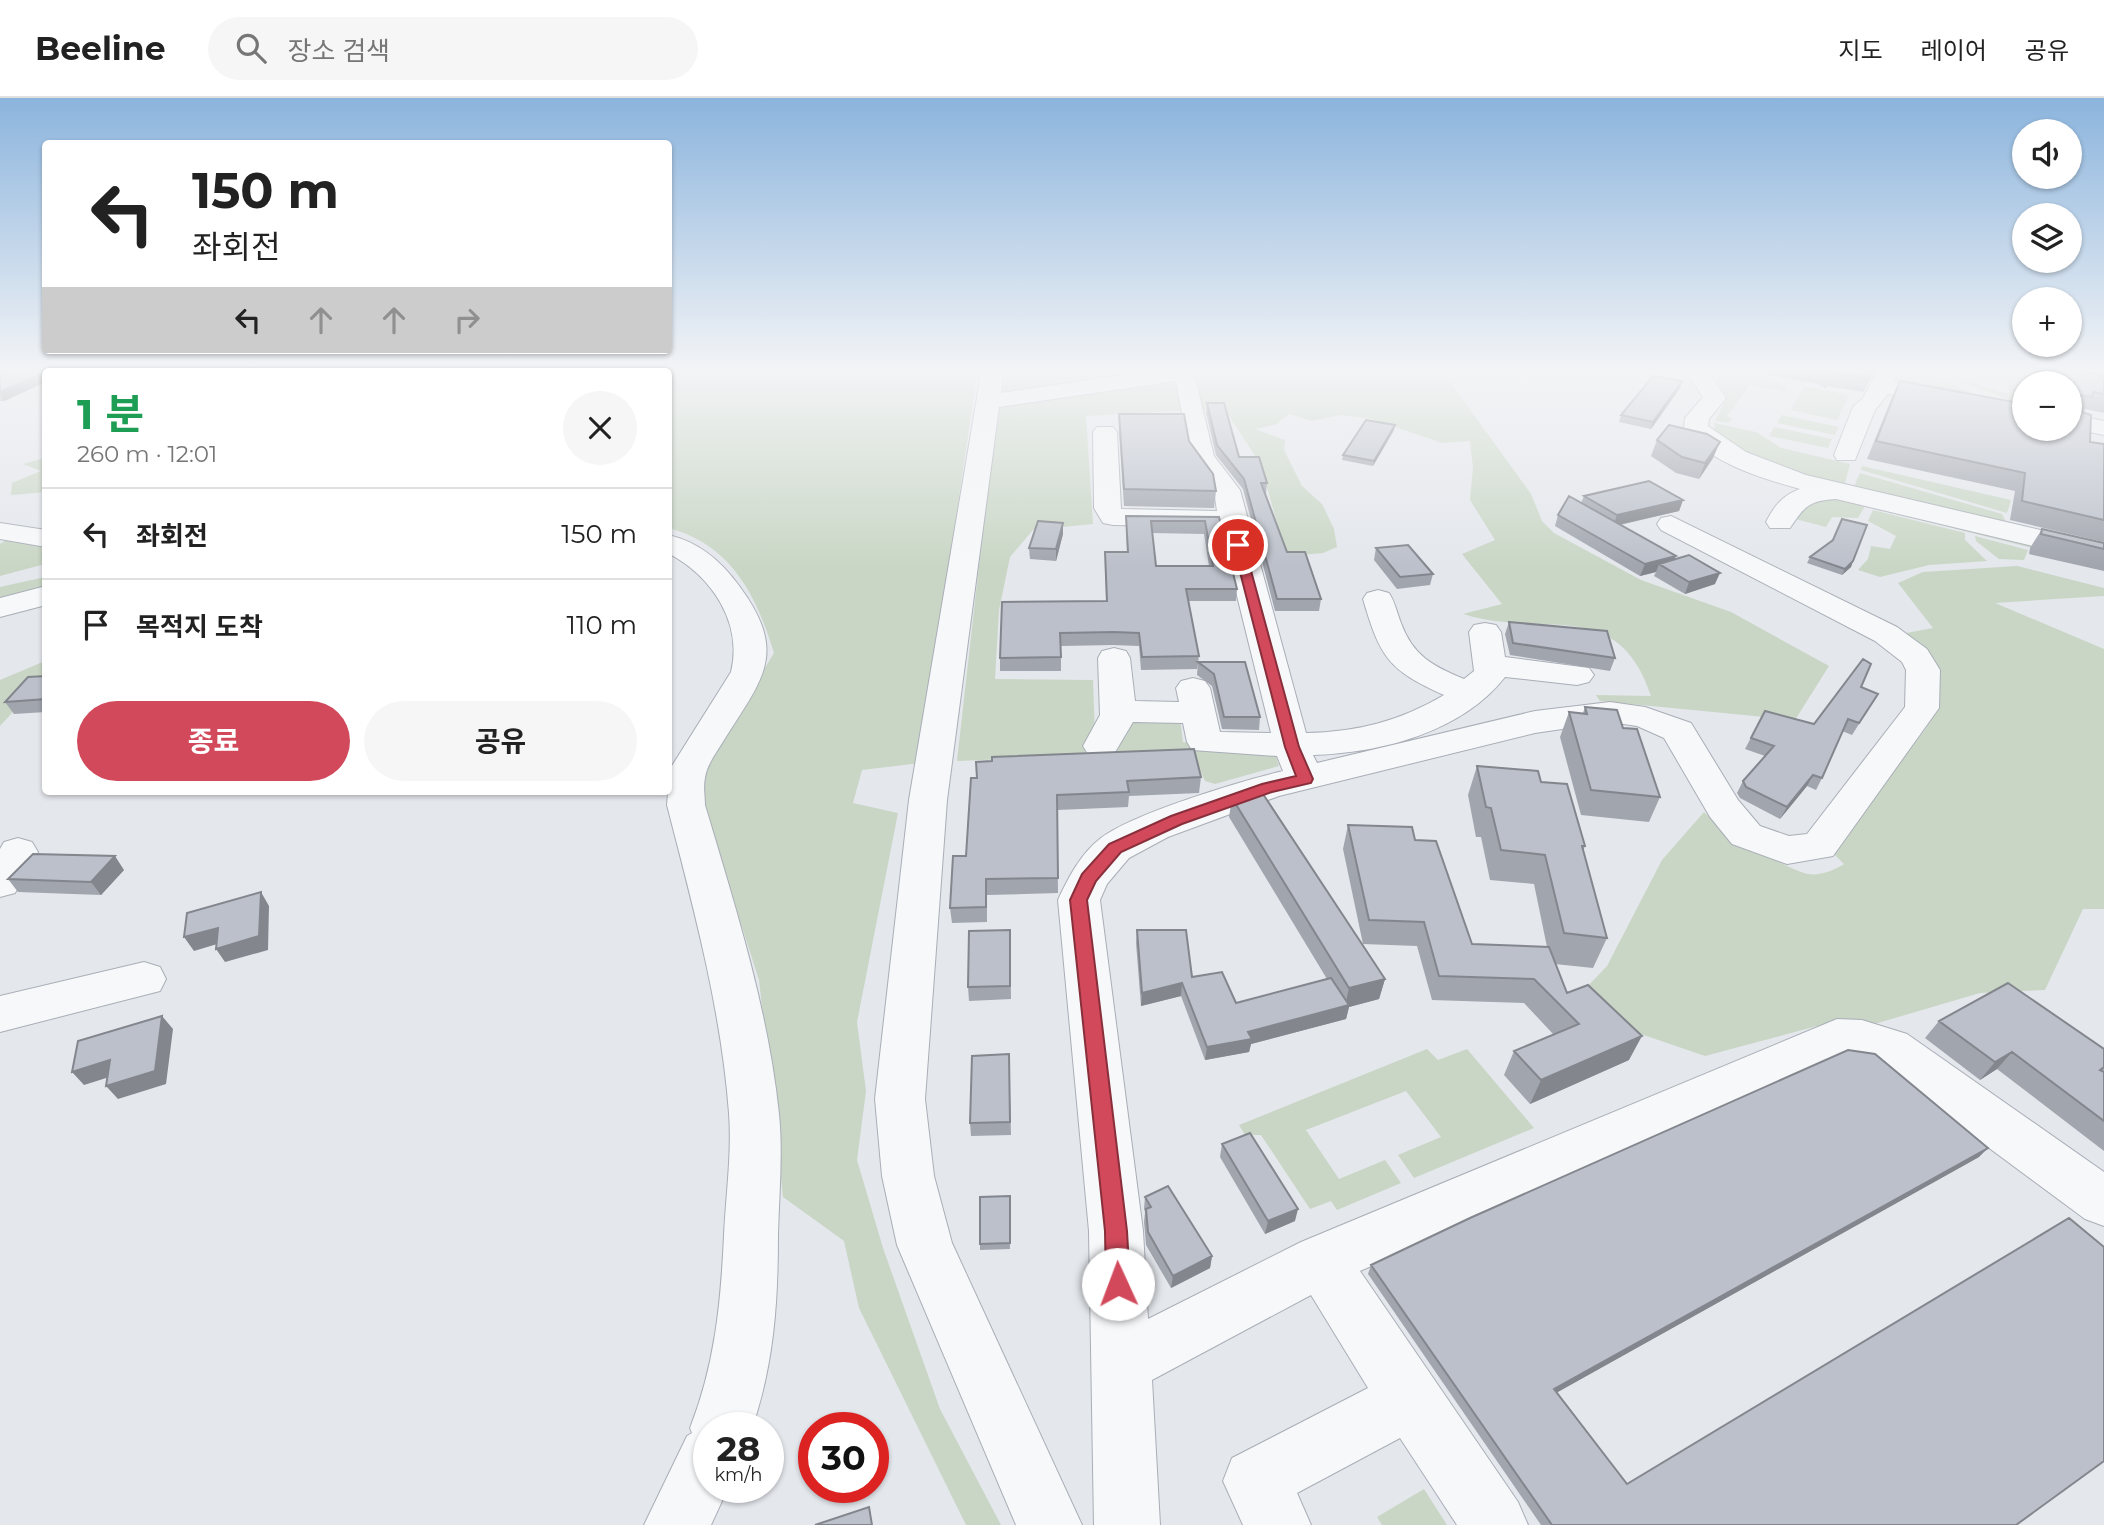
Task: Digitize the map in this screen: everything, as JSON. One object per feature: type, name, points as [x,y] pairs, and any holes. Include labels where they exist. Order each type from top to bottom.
[{"type":"street","points":[[982,435],[928,800],[900,1099],[908,1176],[925,1245],[1049,1525]]},
{"type":"street","points":[[1105,435],[1107,508],[1113,517],[1232,519]]},
{"type":"street","points":[[1197,435],[1202,457],[1227,490],[1232,519],[1299,763]]},
{"type":"street","points":[[1702,435],[1743,460],[1838,491],[2104,554]]},
{"type":"street","points":[[1846,455],[1854,435]]},
{"type":"street","points":[[1780,522],[1787,506],[1799,498],[1819,492],[1838,491]]},
{"type":"street","points":[[1120,711],[1196,700],[1205,742],[1299,763],[1535,722],[1611,712],[1634,714],[1666,723],[1678,731],[1729,816],[1746,835],[1787,850],[1819,846],[1839,823],[1922,708],[1923,670],[1915,656],[1886,634],[1671,524]]},
{"type":"street","points":[[0,531],[42,538]]},
{"type":"street","points":[[672,545],[698,557],[720,582],[751,633],[754,654],[750,671],[738,694],[719,718],[686,777],[686,805],[743,1024],[754,1118],[748,1337],[728,1412]]},
{"type":"street","points":[[0,608],[42,596]]},
{"type":"street","points":[[1378,599],[1392,645],[1401,660],[1469,694]]},
{"type":"street","points":[[1127,1525],[1116,1231],[1079,900],[1088,878],[1115,848],[1179,819],[1268,787],[1299,763],[1351,743],[1426,723],[1469,694],[1491,673],[1487,649],[1577,675]]},
{"type":"street","points":[[1101,746],[1112,734],[1120,711],[1114,657]]},
{"type":"street","points":[[0,1014],[144,979]]},
{"type":"street","points":[[1121,1364],[1321,1261],[1837,1038],[1862,1039],[1890,1048],[2104,1202]]},
{"type":"street","points":[[1321,1261],[1495,1525]]},
{"type":"street","points":[[1278,1525],[1255,1481],[1410,1399]]},
{"type":"street","points":[[677,1525],[693,1492]]},
{"type":"green space","points":[[672,435],[968,435],[920,763],[862,770],[853,803],[898,813],[857,1022],[866,1091],[857,1160],[883,1248],[940,1409],[1001,1525],[966,1525],[859,1308],[844,1241],[783,1197],[759,980],[742,927],[702,825],[699,777],[774,653],[759,611],[738,575],[725,559],[691,536],[672,529]]},
{"type":"green space","points":[[994,435],[1087,435],[1093,524],[1033,530],[1010,557],[999,610],[995,679],[1093,680],[1095,739],[1081,756],[957,761]]},
{"type":"green space","points":[[1241,435],[1270,435],[1285,440],[1284,450],[1302,486],[1322,504],[1334,529],[1337,547],[1323,553],[1286,556],[1261,465]]},
{"type":"green space","points":[[1417,435],[1488,435],[1531,494],[1542,521],[1554,533],[1641,580],[1731,612],[1829,666],[1795,720],[1600,701],[1596,695],[1651,696],[1637,664],[1619,644],[1598,632],[1574,626],[1492,621],[1463,614],[1502,604],[1462,554],[1495,540],[1470,500],[1473,468],[1470,441],[1442,443]]},
{"type":"green space","points":[[1718,435],[1760,435],[1781,448],[1850,464],[1845,483],[1830,482],[1796,474],[1743,450]]},
{"type":"green space","points":[[1811,435],[1832,439],[1828,448],[1769,436]]},
{"type":"green space","points":[[42,459],[42,492],[11,495],[12,483],[41,471],[23,464]]},
{"type":"green space","points":[[1862,466],[2011,500],[2007,513],[1861,470]]},
{"type":"green space","points":[[1860,473],[2002,514],[2006,522],[2104,544],[2104,549],[1854,487]]},
{"type":"green space","points":[[1822,495],[2104,556],[2040,550],[1865,506],[1858,518],[1832,517],[1826,527],[1792,518]]},
{"type":"green space","points":[[1873,510],[1965,533],[1965,540],[1987,561],[1929,565],[1880,577],[1858,570],[1868,559],[1871,546],[1890,549],[1896,536],[1868,521]]},
{"type":"green space","points":[[1975,536],[2028,550],[2024,560],[1999,559],[1976,541]]},
{"type":"green space","points":[[8,539],[42,546],[42,565],[0,576],[0,544]]},
{"type":"green space","points":[[2017,566],[2104,588],[2104,596],[1995,603],[2104,649],[2104,909],[2083,909],[2045,990],[1980,993],[1871,1025],[1817,1026],[1705,1056],[1632,1031],[1584,990],[1607,966],[1662,860],[1704,812],[1754,848],[1798,871],[1817,874],[1844,864],[1832,852],[1927,727],[1935,697],[1901,634],[1933,628],[1898,583],[1923,572]]},
{"type":"green space","points":[[42,578],[42,591],[0,604],[0,587]]},
{"type":"green space","points":[[42,662],[42,686],[33,690],[0,726],[0,680]]},
{"type":"green space","points":[[1180,718],[1183,742],[1223,749],[1274,750],[1279,766],[1215,784],[1205,781],[1196,761],[1107,754],[1127,734],[1133,720]]},
{"type":"green space","points":[[1427,1049],[1438,1060],[1467,1049],[1534,1128],[1414,1178],[1398,1155],[1441,1137],[1406,1091],[1306,1130],[1339,1179],[1385,1160],[1401,1183],[1337,1210],[1331,1201],[1310,1209],[1261,1135],[1245,1135],[1239,1125]]},
{"type":"green space","points":[[1424,1489],[1447,1525],[1382,1525],[1377,1517]]},
{"type":"building","points":[[1120,435],[1188,435],[1189,441],[1213,474],[1216,491],[1124,489]]},
{"type":"building","points":[[1215,435],[1233,435],[1239,457],[1259,457],[1267,483],[1261,483],[1287,552],[1305,552],[1321,599],[1277,599],[1244,479],[1217,445]]},
{"type":"building","points":[[1356,435],[1389,435],[1374,461],[1343,455]]},
{"type":"building","points":[[1661,435],[1708,435],[1720,442],[1705,463],[1682,457],[1657,440]]},
{"type":"building","points":[[1879,435],[2012,435],[2012,441],[2082,441],[2082,435],[2090,435],[2090,442],[2104,444],[2104,520],[2022,501],[2025,473],[1876,441]]},
{"type":"building","points":[[1649,481],[1683,500],[1617,515],[1584,496]]},
{"type":"building","points":[[1569,496],[1676,556],[1645,564],[1558,515]]},
{"type":"building","points":[[1126,516],[1219,517],[1237,589],[1186,589],[1199,656],[1142,657],[1139,633],[1114,632],[1060,633],[1061,657],[1000,658],[1002,602],[1107,601],[1105,552],[1128,552]],"holes":[[[1151,521],[1205,521],[1213,566],[1156,566]]]},
{"type":"building","points":[[1842,519],[1867,525],[1853,561],[1845,569],[1810,557],[1833,540]]},
{"type":"building","points":[[1038,521],[1063,523],[1056,549],[1029,548]]},
{"type":"building","points":[[2042,529],[2104,543],[2104,549],[2041,534]]},
{"type":"building","points":[[1408,545],[1433,574],[1400,577],[1376,548]]},
{"type":"building","points":[[1689,555],[1720,573],[1689,582],[1659,564]]},
{"type":"building","points":[[1509,622],[1607,631],[1615,658],[1513,643]]},
{"type":"building","points":[[1863,659],[1871,664],[1861,687],[1878,694],[1859,723],[1848,719],[1822,778],[1813,775],[1787,807],[1746,787],[1743,781],[1774,746],[1751,738],[1765,711],[1814,724]]},
{"type":"building","points":[[1198,662],[1245,662],[1260,717],[1224,717],[1214,674]]},
{"type":"building","points":[[42,676],[42,699],[5,702],[28,677]]},
{"type":"building","points":[[1585,707],[1617,710],[1623,728],[1637,729],[1660,797],[1591,790],[1569,712],[1587,714]]},
{"type":"building","points":[[1194,749],[1201,777],[1127,781],[1129,792],[1057,795],[1058,878],[986,879],[986,907],[950,908],[953,856],[966,856],[971,778],[977,778],[976,762],[992,761],[992,757]]},
{"type":"building","points":[[1477,766],[1538,771],[1541,782],[1567,784],[1607,938],[1564,933],[1545,855],[1501,850],[1491,808],[1486,807]]},
{"type":"building","points":[[1261,791],[1385,979],[1349,988],[1232,798]]},
{"type":"building","points":[[1348,825],[1412,827],[1415,840],[1436,841],[1472,944],[1549,947],[1567,993],[1588,985],[1642,1036],[1541,1080],[1514,1051],[1579,1024],[1534,979],[1439,976],[1424,922],[1369,920]]},
{"type":"building","points":[[33,854],[115,856],[91,882],[8,879]]},
{"type":"building","points":[[261,892],[259,936],[216,949],[218,928],[184,937],[187,913]]},
{"type":"building","points":[[1010,930],[1010,986],[968,987],[969,931]]},
{"type":"building","points":[[1137,930],[1186,930],[1192,977],[1222,972],[1236,1003],[1331,978],[1349,1005],[1248,1032],[1252,1039],[1207,1047],[1182,983],[1142,993]]},
{"type":"building","points":[[2008,983],[2104,1049],[2104,1067],[2100,1070],[2104,1072],[2104,1121],[2012,1052],[1995,1062],[1939,1021]]},
{"type":"building","points":[[162,1016],[155,1071],[106,1086],[110,1060],[72,1072],[78,1041]]},
{"type":"building","points":[[1848,1050],[1875,1054],[1988,1148],[1554,1389],[1627,1484],[2069,1218],[2104,1247],[2104,1461],[2016,1525],[1552,1525],[1371,1265],[1470,1218]]},
{"type":"building","points":[[1009,1054],[1010,1122],[970,1123],[972,1056]]},
{"type":"building","points":[[1250,1133],[1298,1209],[1268,1221],[1222,1144]]},
{"type":"building","points":[[1168,1186],[1212,1256],[1173,1276],[1148,1232],[1146,1209],[1151,1207],[1145,1197]]},
{"type":"building","points":[[1010,1196],[1010,1243],[980,1244],[980,1197]]},
{"type":"building","points":[[869,1507],[872,1525],[815,1525]]},
{"type":"route","points":[[1118,1284],[1116,1231],[1079,900],[1088,878],[1115,848],[1154,828],[1268,787],[1305,779],[1292,747],[1238,545]]}]
